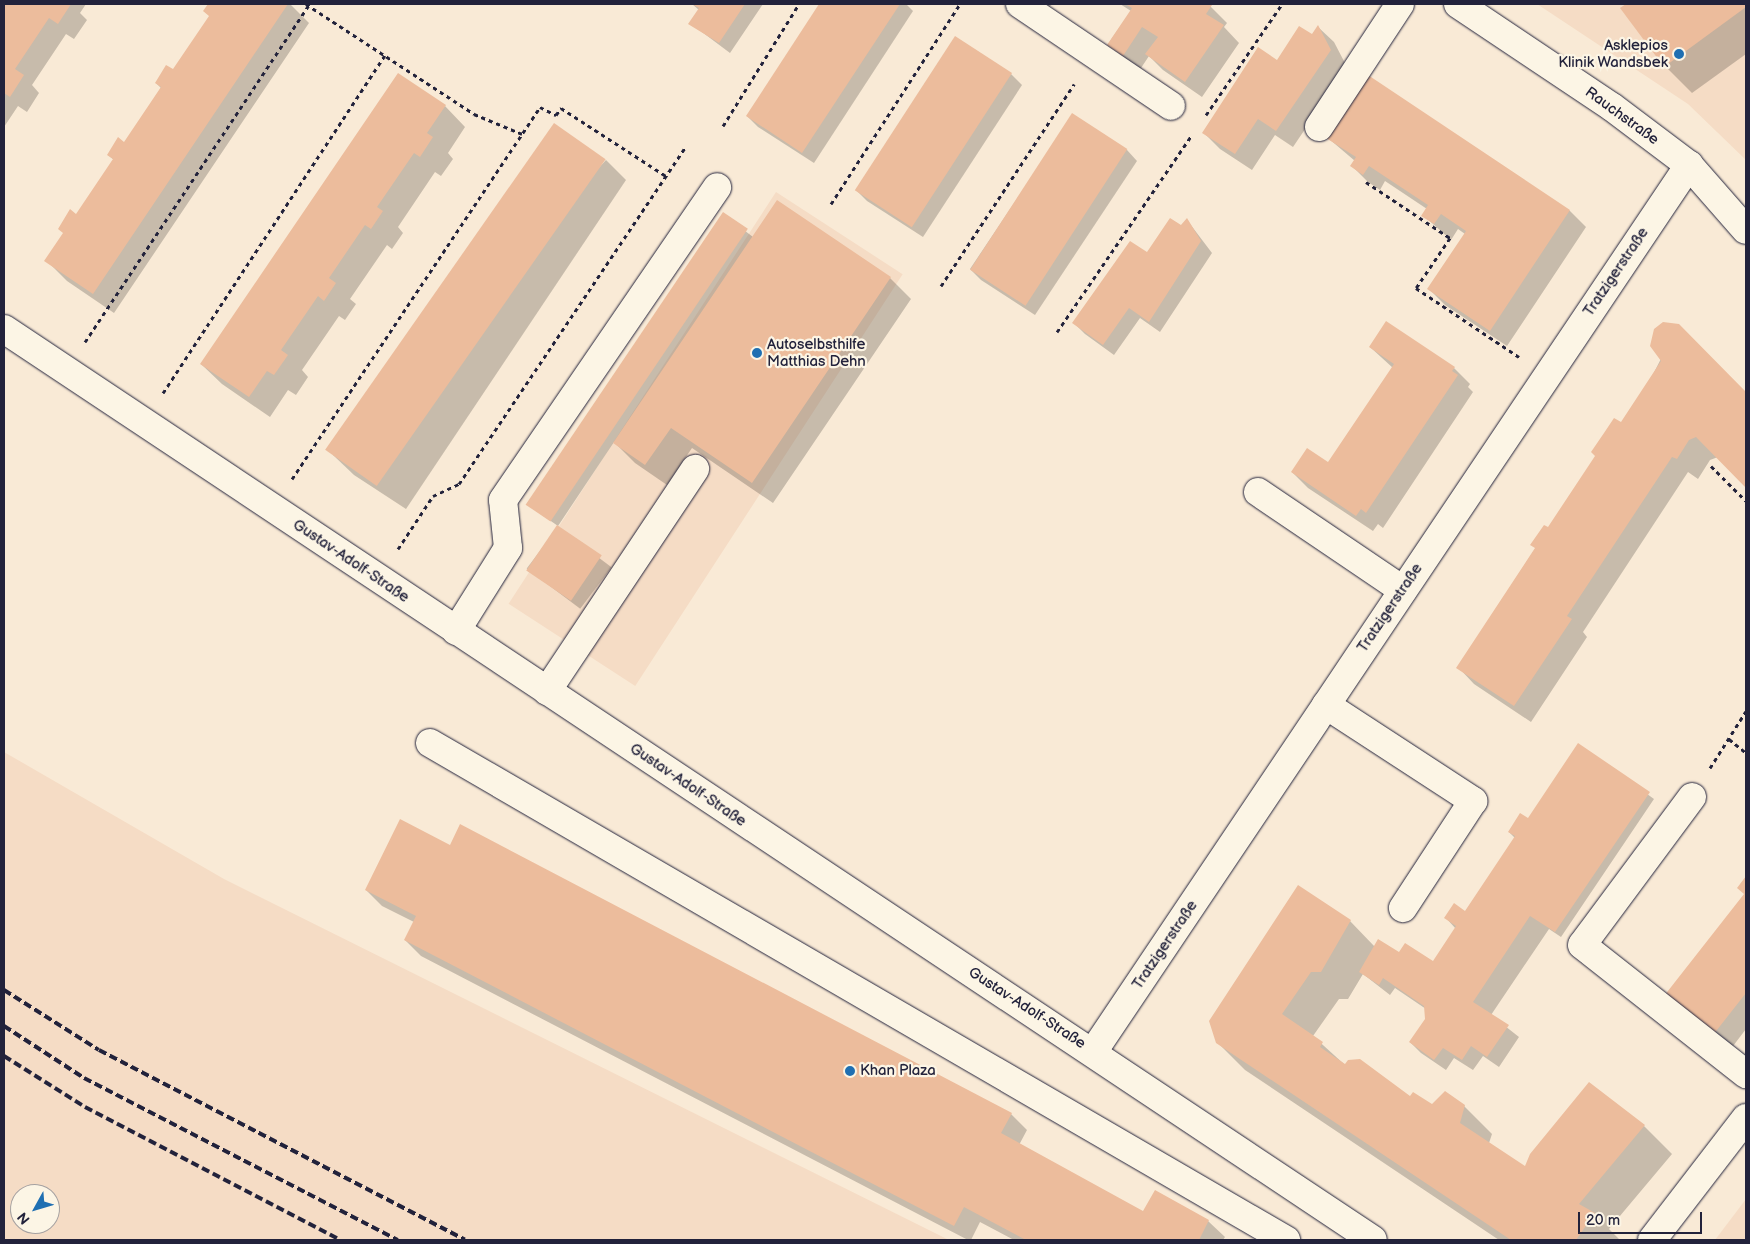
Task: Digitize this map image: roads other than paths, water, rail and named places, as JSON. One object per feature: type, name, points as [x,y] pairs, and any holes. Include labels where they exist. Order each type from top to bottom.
[{"type":"street","points":[[1020,4],[1171,106]]},
{"type":"street","points":[[1319,127],[1400,4]]},
{"type":"street","name":"Rauchstraße","points":[[1458,4],[1612,106],[1689,166],[1746,230]]},
{"type":"street","name":"Tratzigerstraße","points":[[1093,1052],[1546,375],[1689,166]]},
{"type":"street","points":[[456,631],[508,548],[503,500],[717,187]]},
{"type":"street","name":"Gustav-Adolf-Straße","points":[[4,329],[1373,1240]]},
{"type":"street","points":[[547,691],[695,469]]},
{"type":"street","points":[[1258,492],[1403,590]]},
{"type":"street","points":[[1326,704],[1473,801],[1403,908]]},
{"type":"street","points":[[430,744],[1286,1240]]},
{"type":"street","points":[[1692,797],[1582,945],[1746,1074]]},
{"type":"street","points":[[1652,1240],[1743,1131]]},
{"type":"railway","points":[[4,990],[99,1050],[465,1240]]},
{"type":"railway","points":[[4,1026],[84,1078],[398,1240]]},
{"type":"railway","points":[[4,1056],[85,1107],[340,1240]]},
{"type":"place","name":"Asklepios Klinik Wandsbek","points":[[1679,54]]},
{"type":"place","name":"Autoselbsthilfe Matthias Dehn","points":[[757,353]]},
{"type":"place","name":"Khan Plaza","points":[[850,1071]]}]
